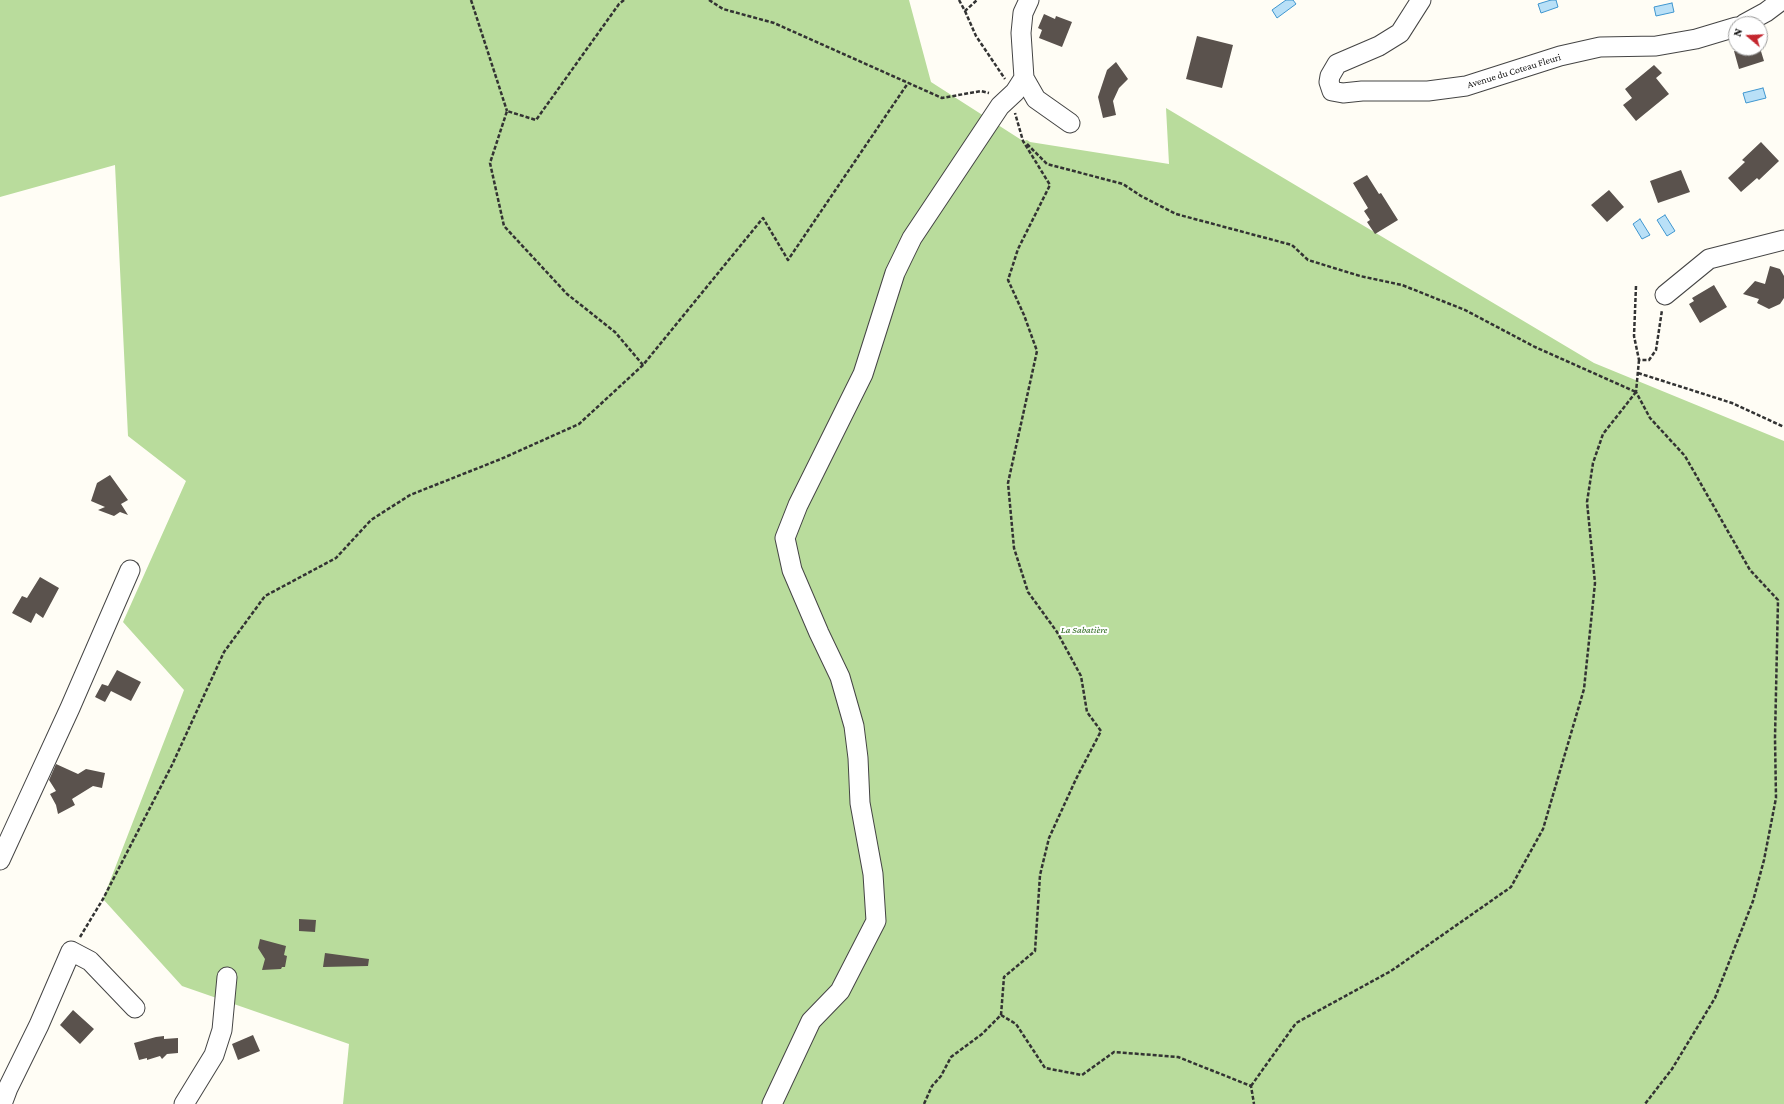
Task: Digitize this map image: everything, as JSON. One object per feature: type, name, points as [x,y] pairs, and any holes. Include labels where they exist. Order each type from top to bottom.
[{"type":"street","points":[[772,1104],[811,1021],[840,991],[876,921],[873,874],[860,803],[858,758],[854,726],[840,677],[792,570],[785,538],[798,505],[863,374],[894,273],[912,238],[1000,106],[1015,89],[1023,13],[1029,0]]},
{"type":"street","name":"Avenue du Coteau Fleuri","points":[[1421,0],[1400,33],[1379,46],[1337,64],[1330,76],[1329,82],[1332,91],[1343,93],[1362,91],[1428,91],[1466,86],[1560,56],[1600,47],[1656,46],[1696,39],[1728,29]]},
{"type":"street","points":[[1762,16],[1775,10],[1782,0]]},
{"type":"street","points":[[1015,89],[1036,99],[1070,123]]},
{"type":"street","points":[[1665,295],[1709,259],[1784,240]]},
{"type":"street","points":[[0,860],[70,708],[130,570]]},
{"type":"street","points":[[2,1104],[8,1088],[39,1025],[71,951],[90,961],[135,1008]]},
{"type":"street","points":[[184,1104],[214,1055],[222,1030],[227,977]]},
{"type":"path","points":[[471,0],[507,111],[490,163],[504,226],[567,294],[615,332],[643,365]]},
{"type":"path","points":[[507,111],[536,120],[619,4],[624,0]]},
{"type":"path","points":[[709,0],[723,9],[774,23],[942,98],[981,91],[1015,89]]},
{"type":"path","points":[[959,0],[976,36],[1015,89]]},
{"type":"path","points":[[965,11],[977,0]]},
{"type":"path","points":[[71,951],[103,899],[172,765],[224,652],[265,596],[336,558],[371,520],[410,495],[501,459],[578,424],[643,365],[763,218],[788,260],[908,83]]},
{"type":"path","points":[[924,1104],[932,1086],[941,1076],[951,1057],[982,1034],[1001,1015],[1004,977],[1035,951],[1040,875],[1049,838],[1076,779],[1101,731],[1086,712],[1081,676],[1058,632],[1028,592],[1014,548],[1008,483],[1037,351],[1024,315],[1008,280],[1018,249],[1050,185],[1023,141],[1011,102],[1015,89]]},
{"type":"path","points":[[1023,141],[1047,164],[1123,184],[1176,214],[1292,245],[1308,260],[1360,276],[1402,284],[1465,310],[1535,347],[1636,392],[1650,418],[1684,456],[1750,570],[1778,600],[1774,738],[1776,798],[1764,860],[1753,901],[1715,998],[1672,1069],[1645,1104]]},
{"type":"path","points":[[1254,1104],[1252,1086],[1296,1023],[1391,971],[1511,887],[1540,836],[1584,689],[1595,583],[1587,502],[1593,463],[1603,434],[1636,392],[1639,360],[1634,336],[1636,286]]},
{"type":"path","points":[[1639,360],[1649,360],[1656,350],[1665,295]]},
{"type":"path","points":[[1638,373],[1732,403],[1784,427]]},
{"type":"path","points":[[1001,1015],[1016,1024],[1045,1068],[1082,1075],[1114,1052],[1178,1057],[1252,1086]]},
{"type":"green space","name":"La Sabatière","points":[[0,0],[909,0],[931,82],[1023,141],[1027,140],[1030,142],[1169,164],[1166,108],[1594,363],[1784,441],[1784,1104],[343,1104],[349,1044],[182,986],[103,899],[184,690],[123,622],[186,481],[128,436],[115,165],[0,197]]},
{"type":"water","points":[[1286,0],[1293,0],[1296,4],[1277,18],[1272,10]]},
{"type":"water","points":[[1556,0],[1558,7],[1541,13],[1538,4]]},
{"type":"water","points":[[1672,3],[1674,12],[1656,16],[1654,7]]},
{"type":"water","points":[[1763,88],[1766,98],[1746,103],[1743,93]]},
{"type":"water","points":[[1665,215],[1675,231],[1667,236],[1657,220]]},
{"type":"water","points":[[1640,219],[1650,235],[1642,239],[1633,224]]},
{"type":"building","points":[[1044,14],[1055,19],[1056,16],[1072,22],[1062,47],[1039,38],[1042,30],[1038,28]]},
{"type":"building","points":[[1197,36],[1233,45],[1222,88],[1186,79]]},
{"type":"building","points":[[1735,56],[1762,56],[1764,61],[1739,69]]},
{"type":"building","points":[[1116,62],[1128,79],[1119,88],[1113,101],[1116,115],[1103,118],[1098,97],[1107,70]]},
{"type":"building","points":[[1654,65],[1662,73],[1656,78],[1669,94],[1636,121],[1623,105],[1632,98],[1625,89]]},
{"type":"building","points":[[1761,142],[1779,161],[1759,180],[1757,178],[1741,192],[1728,178],[1745,162],[1742,160]]},
{"type":"building","points":[[1681,170],[1690,192],[1658,203],[1650,181]]},
{"type":"building","points":[[1367,175],[1379,194],[1381,193],[1398,220],[1375,234],[1367,222],[1370,220],[1364,211],[1368,208],[1353,183]]},
{"type":"building","points":[[1609,190],[1624,207],[1607,222],[1591,205]]},
{"type":"building","points":[[1770,266],[1780,269],[1784,276],[1784,298],[1780,304],[1769,309],[1757,303],[1759,299],[1743,294],[1755,281],[1765,284]]},
{"type":"building","points":[[1714,285],[1727,307],[1700,323],[1689,304],[1694,301],[1692,298]]},
{"type":"building","points":[[110,475],[128,500],[121,504],[128,515],[120,512],[114,516],[98,510],[105,507],[91,501],[97,483]]},
{"type":"building","points":[[40,577],[59,588],[43,618],[36,613],[31,623],[12,613],[22,596],[27,598]]},
{"type":"building","points":[[117,670],[141,682],[131,701],[111,691],[105,702],[95,697],[102,684],[108,686]]},
{"type":"building","points":[[56,764],[78,774],[86,769],[105,773],[102,788],[93,786],[72,799],[75,805],[58,814],[56,805],[50,794],[56,791],[49,780]]},
{"type":"building","points":[[299,919],[316,920],[315,932],[299,931]]},
{"type":"building","points":[[260,939],[286,946],[284,955],[287,956],[285,967],[282,967],[281,969],[262,970],[265,959],[258,948]]},
{"type":"building","points":[[325,953],[369,959],[368,966],[323,967]]},
{"type":"building","points":[[73,1010],[94,1029],[80,1044],[60,1025]]},
{"type":"building","points":[[253,1035],[260,1051],[238,1060],[232,1044]]},
{"type":"building","points":[[164,1036],[164,1039],[178,1038],[178,1053],[167,1054],[162,1059],[160,1056],[147,1060],[147,1058],[139,1060],[134,1043]]}]
